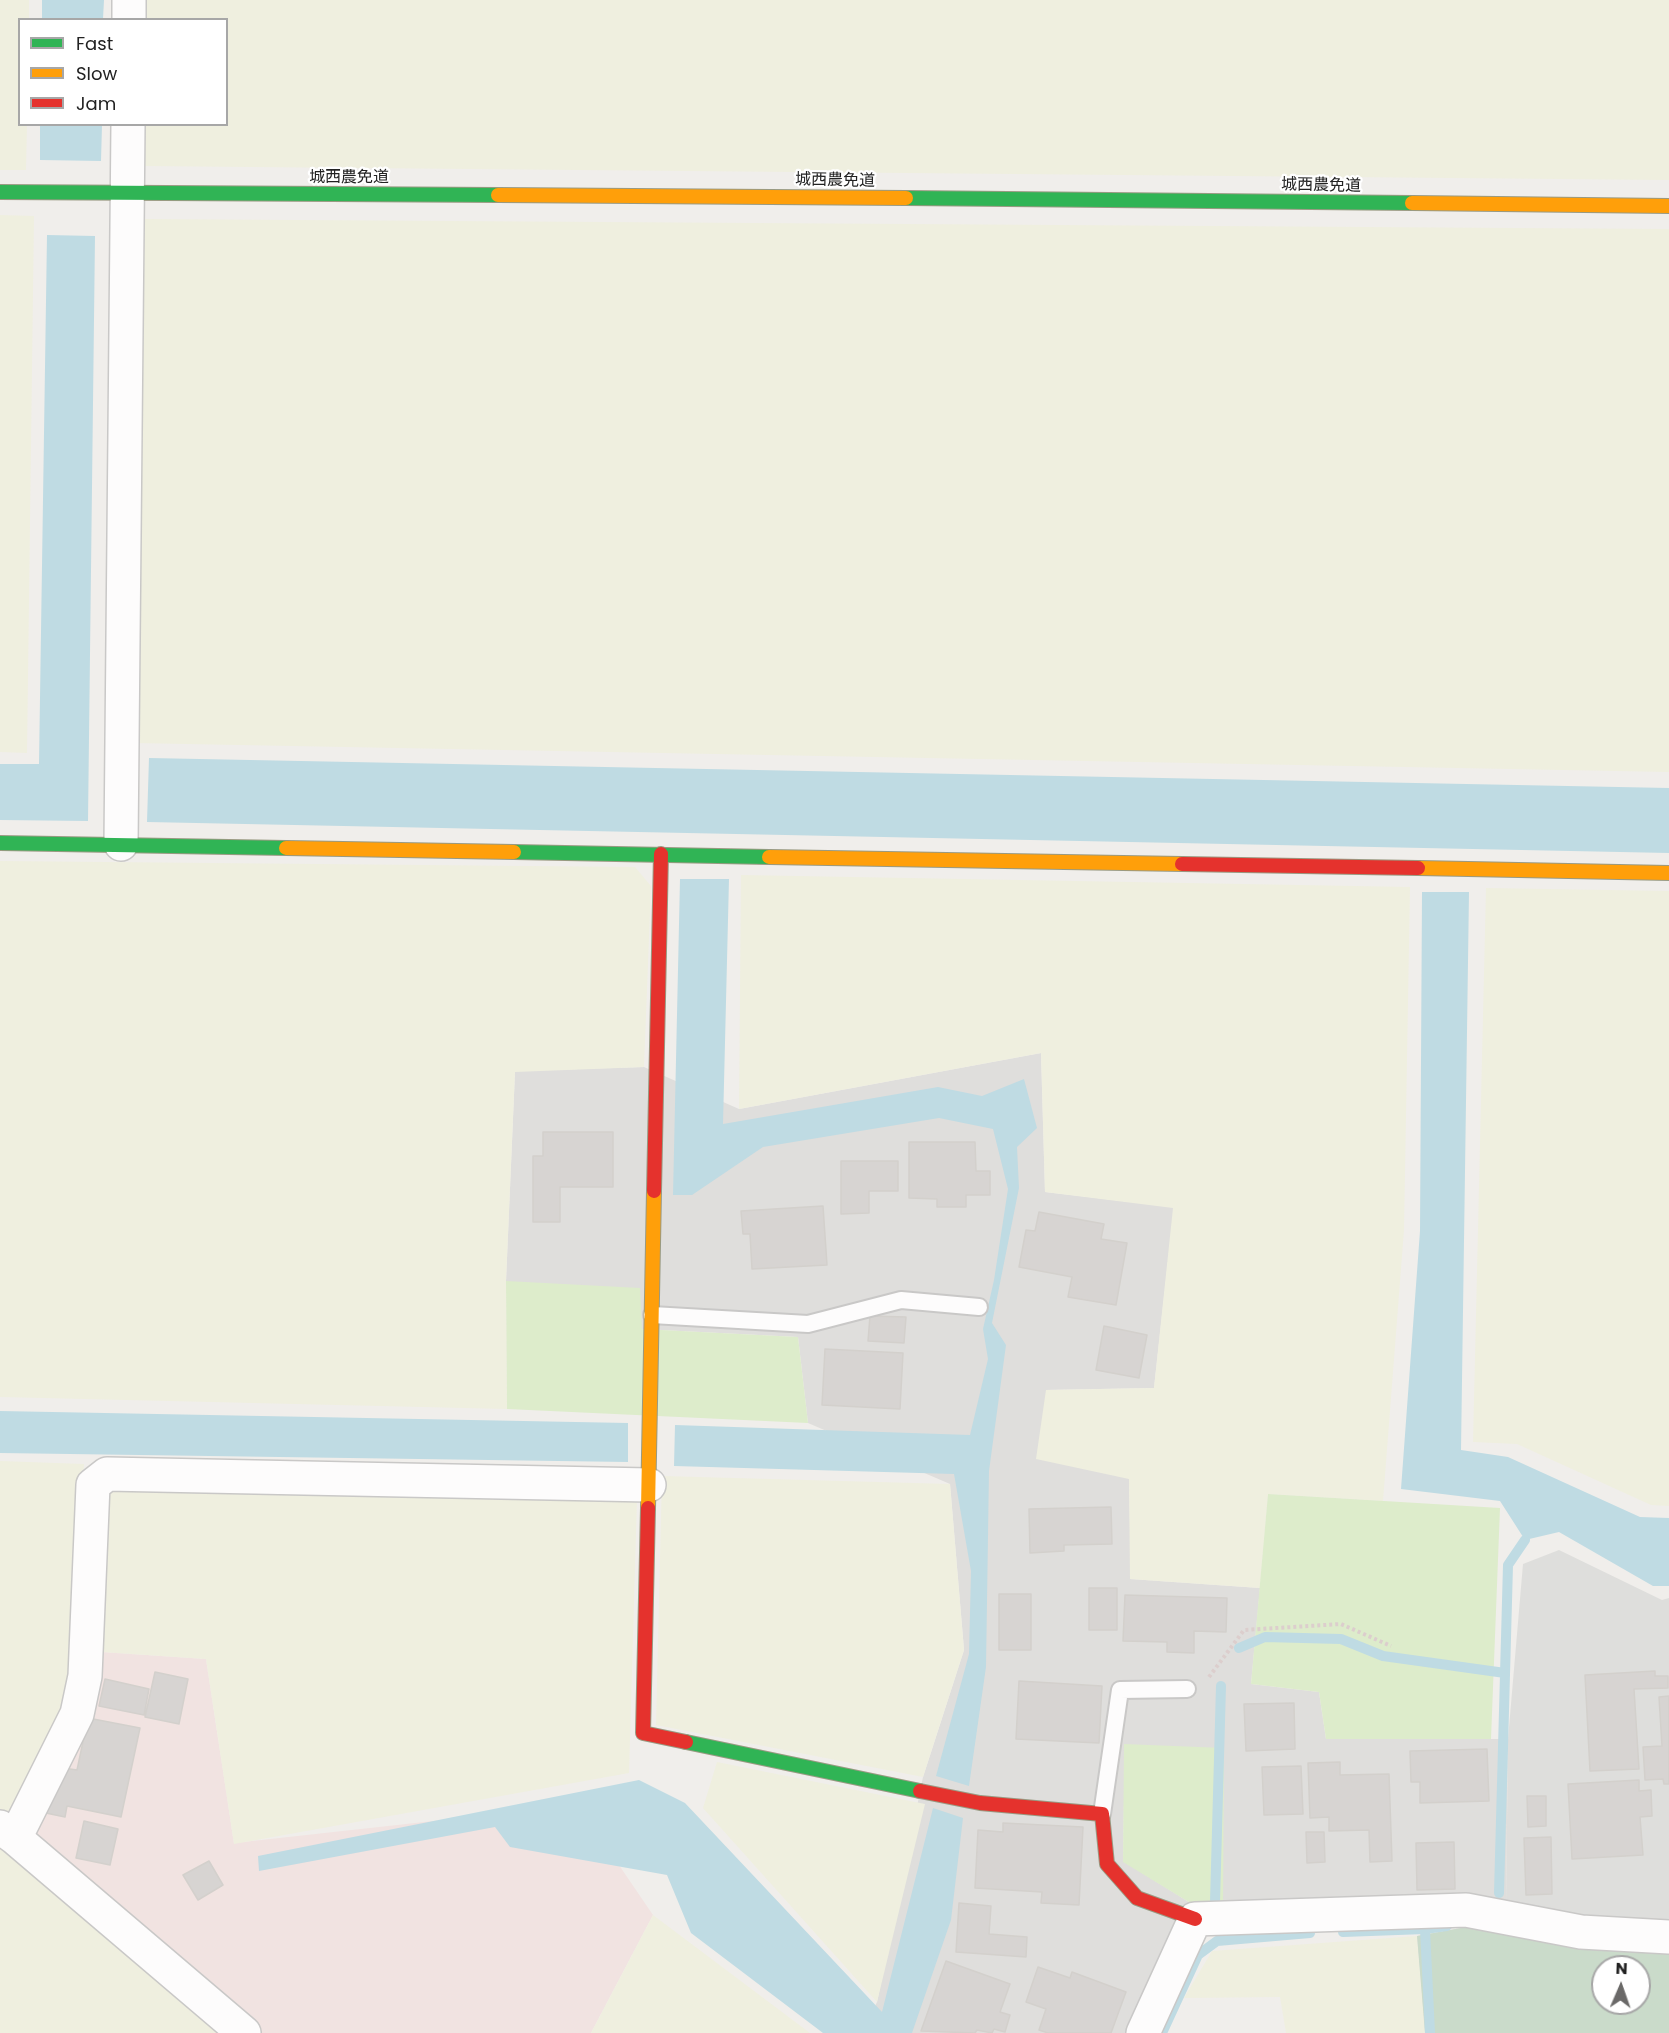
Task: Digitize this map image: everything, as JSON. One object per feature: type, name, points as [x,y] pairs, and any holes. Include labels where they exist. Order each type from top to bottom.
[{"type":"street","points":[[129,0],[129,18]]},
{"type":"street","points":[[121,844],[128,126]]},
{"type":"street","name":"城西農免道","points":[[0,192],[1669,206]]},
{"type":"street","points":[[0,843],[1669,873]]},
{"type":"street","points":[[661,854],[644,1733],[981,1803],[1102,1814],[1107,1864],[1114,1873],[1137,1898],[1195,1919],[1466,1910],[1581,1932],[1669,1937]]},
{"type":"street","points":[[244,2033],[8,1833],[77,1714],[85,1676],[93,1485],[107,1474],[649,1485]]},
{"type":"street","points":[[1143,2033],[1195,1919]]},
{"type":"lane","points":[[652,1316],[808,1324],[901,1300],[979,1307]]},
{"type":"lane","points":[[1102,1814],[1120,1690],[1187,1689]]},
{"type":"path","points":[[1187,1689],[1209,1677],[1244,1630],[1341,1624],[1391,1646]]},
{"type":"shaded area","points":[[1041,1053],[1045,1192],[1174,1207],[1154,1388],[1046,1390],[1129,1479],[1131,1579],[1260,1588],[1251,1684],[1319,1692],[1326,1739],[1508,1739],[1506,1904],[1223,1906],[1125,1744],[1123,1861],[1197,1907],[1139,2033],[862,2033],[877,2002],[923,1777],[964,1650],[950,1484],[808,1423],[798,1337],[642,1329],[506,1281],[515,1071],[644,1067],[739,1109]]},
{"type":"shaded area","points":[[1559,1550],[1662,1600],[1669,1598],[1669,2033],[1425,2033],[1417,1936],[1483,1924],[1506,1904],[1508,1739],[1523,1564]]},
{"type":"shaded area","points":[[102,1652],[206,1659],[234,1843],[578,1805],[653,1915],[591,2033],[262,2033],[10,1816]]},
{"type":"green space","points":[[0,0],[29,0],[29,18],[18,18],[18,126],[27,126],[26,170],[0,170]]},
{"type":"green space","points":[[144,0],[1669,0],[1669,180],[142,166],[143,126],[228,126],[228,18],[143,18]]},
{"type":"green space","points":[[0,215],[34,216],[27,753],[0,752]]},
{"type":"green space","points":[[144,219],[1669,229],[1669,772],[133,743]]},
{"type":"green space","points":[[0,861],[635,867],[651,886],[644,1067],[515,1072],[506,1281],[507,1409],[0,1397]]},
{"type":"green space","points":[[741,875],[1410,887],[1404,1230],[1383,1501],[1268,1494],[1260,1588],[1130,1579],[1129,1479],[1036,1459],[1046,1390],[1154,1388],[1173,1208],[1045,1192],[1041,1053],[739,1109]]},
{"type":"green space","points":[[1486,888],[1669,891],[1669,1506],[1651,1505],[1517,1444],[1473,1442]]},
{"type":"green space","points":[[506,1281],[640,1288],[642,1329],[798,1337],[808,1423],[507,1409]]},
{"type":"green space","points":[[0,1461],[84,1464],[70,1698],[10,1816],[0,1809]]},
{"type":"green space","points":[[662,1476],[950,1484],[964,1650],[923,1777],[656,1725]]},
{"type":"green space","points":[[104,1487],[637,1499],[629,1773],[234,1844],[206,1659],[102,1652]]},
{"type":"green space","points":[[1268,1494],[1500,1508],[1491,1739],[1326,1739],[1319,1692],[1251,1684]]},
{"type":"green space","points":[[1124,1744],[1224,1748],[1223,1906],[1197,1907],[1123,1862]]},
{"type":"green space","points":[[717,1762],[925,1804],[877,2002],[703,1808]]},
{"type":"green space","points":[[0,1848],[10,1855],[218,2033],[0,2033]]},
{"type":"green space","points":[[653,1915],[810,2033],[591,2033]]},
{"type":"green space","points":[[1483,1924],[1570,1948],[1669,1953],[1669,2033],[1425,2033],[1417,1936]]},
{"type":"green space","points":[[1417,1936],[1425,2033],[1286,2033],[1280,1997],[1184,1998],[1212,1951]]},
{"type":"water","points":[[42,0],[104,0],[103,18],[42,18]]},
{"type":"water","points":[[40,126],[102,126],[101,161],[40,160]]},
{"type":"water","points":[[47,235],[95,236],[88,821],[0,820],[0,764],[39,764]]},
{"type":"water","points":[[149,758],[1669,788],[1669,853],[147,822]]},
{"type":"water","points":[[680,879],[729,879],[723,1124],[938,1087],[982,1096],[1024,1079],[1037,1128],[1017,1147],[1019,1188],[992,1323],[1006,1345],[989,1471],[986,1667],[969,1786],[936,1776],[969,1654],[971,1571],[954,1474],[674,1466],[675,1425],[970,1435],[988,1359],[983,1329],[994,1280],[1008,1189],[993,1129],[939,1118],[763,1147],[692,1195],[673,1195]]},
{"type":"water","points":[[1422,892],[1469,892],[1461,1450],[1508,1457],[1640,1517],[1669,1518],[1669,1586],[1653,1586],[1559,1532],[1525,1540],[1500,1501],[1401,1489],[1420,1231]]},
{"type":"water","points":[[0,1411],[628,1423],[628,1462],[0,1453]]},
{"type":"water","points":[[639,1780],[685,1803],[882,2012],[933,1808],[963,1818],[951,1920],[912,2033],[823,2033],[691,1933],[667,1875],[510,1847],[495,1827],[259,1871],[258,1856]]},
{"type":"building","points":[[543,1132],[613,1132],[613,1187],[560,1187],[560,1222],[533,1222],[533,1156],[543,1156]]},
{"type":"building","points":[[909,1142],[975,1142],[976,1171],[990,1171],[990,1195],[966,1195],[966,1207],[937,1207],[937,1199],[909,1198]]},
{"type":"building","points":[[841,1161],[898,1161],[898,1191],[869,1191],[869,1213],[841,1214]]},
{"type":"building","points":[[823,1206],[827,1265],[752,1269],[750,1234],[743,1234],[741,1211]]},
{"type":"building","points":[[1039,1212],[1104,1224],[1101,1239],[1127,1243],[1116,1305],[1068,1297],[1072,1277],[1019,1267],[1026,1230],[1035,1231]]},
{"type":"building","points":[[870,1316],[906,1317],[904,1343],[868,1341]]},
{"type":"building","points":[[1104,1326],[1147,1335],[1139,1378],[1096,1370]]},
{"type":"building","points":[[825,1349],[903,1353],[900,1409],[822,1405]]},
{"type":"building","points":[[1111,1507],[1112,1544],[1064,1545],[1064,1551],[1030,1553],[1029,1509]]},
{"type":"building","points":[[1089,1588],[1117,1588],[1117,1630],[1089,1630]]},
{"type":"building","points":[[999,1594],[1031,1594],[1031,1650],[999,1650]]},
{"type":"building","points":[[1125,1595],[1227,1598],[1226,1632],[1194,1631],[1194,1653],[1167,1652],[1167,1642],[1123,1641]]},
{"type":"building","points":[[1655,1671],[1655,1676],[1668,1676],[1668,1688],[1634,1689],[1639,1769],[1590,1771],[1585,1675]]},
{"type":"building","points":[[155,1672],[188,1679],[179,1724],[145,1717]]},
{"type":"building","points":[[105,1679],[149,1689],[144,1715],[99,1706]]},
{"type":"building","points":[[1019,1681],[1102,1686],[1099,1743],[1016,1739]]},
{"type":"building","points":[[1669,1696],[1669,1784],[1664,1784],[1663,1779],[1645,1780],[1643,1747],[1662,1746],[1659,1697]]},
{"type":"building","points":[[1294,1703],[1295,1749],[1246,1751],[1244,1704]]},
{"type":"building","points":[[88,1718],[140,1728],[121,1817],[67,1806],[65,1817],[41,1812],[63,1768],[77,1770]]},
{"type":"building","points":[[1487,1749],[1489,1801],[1420,1803],[1420,1782],[1411,1782],[1410,1751]]},
{"type":"building","points":[[1340,1762],[1340,1775],[1389,1774],[1392,1861],[1370,1862],[1369,1830],[1329,1831],[1329,1817],[1310,1818],[1308,1763]]},
{"type":"building","points":[[1301,1766],[1303,1814],[1264,1815],[1262,1767]]},
{"type":"building","points":[[1639,1780],[1639,1791],[1651,1790],[1652,1816],[1640,1817],[1643,1855],[1572,1859],[1568,1784]]},
{"type":"building","points":[[1527,1796],[1546,1796],[1546,1826],[1528,1827]]},
{"type":"building","points":[[84,1821],[118,1829],[110,1865],[76,1858]]},
{"type":"building","points":[[1003,1823],[1083,1827],[1079,1905],[1041,1903],[1042,1892],[975,1888],[978,1830],[1003,1832]]},
{"type":"building","points":[[1306,1832],[1324,1832],[1325,1862],[1307,1863]]},
{"type":"building","points":[[1551,1837],[1552,1894],[1526,1895],[1524,1838]]},
{"type":"building","points":[[1454,1842],[1455,1889],[1417,1890],[1416,1843]]},
{"type":"building","points":[[209,1861],[223,1885],[198,1900],[183,1875]]},
{"type":"building","points":[[959,1903],[991,1906],[989,1934],[1027,1937],[1026,1957],[956,1952]]},
{"type":"building","points":[[946,1961],[1010,1984],[1000,2012],[1010,2015],[1005,2032],[994,2029],[992,2033],[977,2030],[975,2033],[921,2031]]},
{"type":"building","points":[[1038,1967],[1070,1978],[1072,1972],[1126,1992],[1111,2033],[1048,2033],[1039,2030],[1046,2009],[1026,2002]]},
{"type":"waterway","points":[[1499,1893],[1508,1565],[1525,1540]]},
{"type":"waterway","points":[[1239,1648],[1265,1637],[1341,1639],[1383,1656],[1505,1673]]},
{"type":"waterway","points":[[1215,1902],[1221,1686]]},
{"type":"waterway","points":[[1343,1932],[1447,1926]]},
{"type":"waterway","points":[[1425,1929],[1430,2033]]},
{"type":"waterway","points":[[1162,2033],[1198,1955],[1217,1941],[1310,1933]]},
{"type":"traffic: fast","points":[[0,192],[498,195]]},
{"type":"traffic: fast","points":[[906,198],[1412,203]]},
{"type":"traffic: fast","points":[[0,843],[286,848]]},
{"type":"traffic: fast","points":[[514,852],[769,857]]},
{"type":"traffic: fast","points":[[686,1742],[920,1791]]},
{"type":"traffic: slow","points":[[498,195],[906,198]]},
{"type":"traffic: slow","points":[[1412,203],[1669,206]]},
{"type":"traffic: slow","points":[[286,848],[514,852]]},
{"type":"traffic: slow","points":[[769,857],[1182,864]]},
{"type":"traffic: slow","points":[[1418,868],[1669,873]]},
{"type":"traffic: slow","points":[[648,1508],[654,1191]]},
{"type":"traffic: jam","points":[[654,1191],[661,854]]},
{"type":"traffic: jam","points":[[1182,864],[1418,868]]},
{"type":"traffic: jam","points":[[648,1508],[643,1733],[686,1742]]},
{"type":"traffic: jam","points":[[920,1791],[980,1803],[1102,1814],[1107,1864],[1137,1898],[1195,1919]]}]
